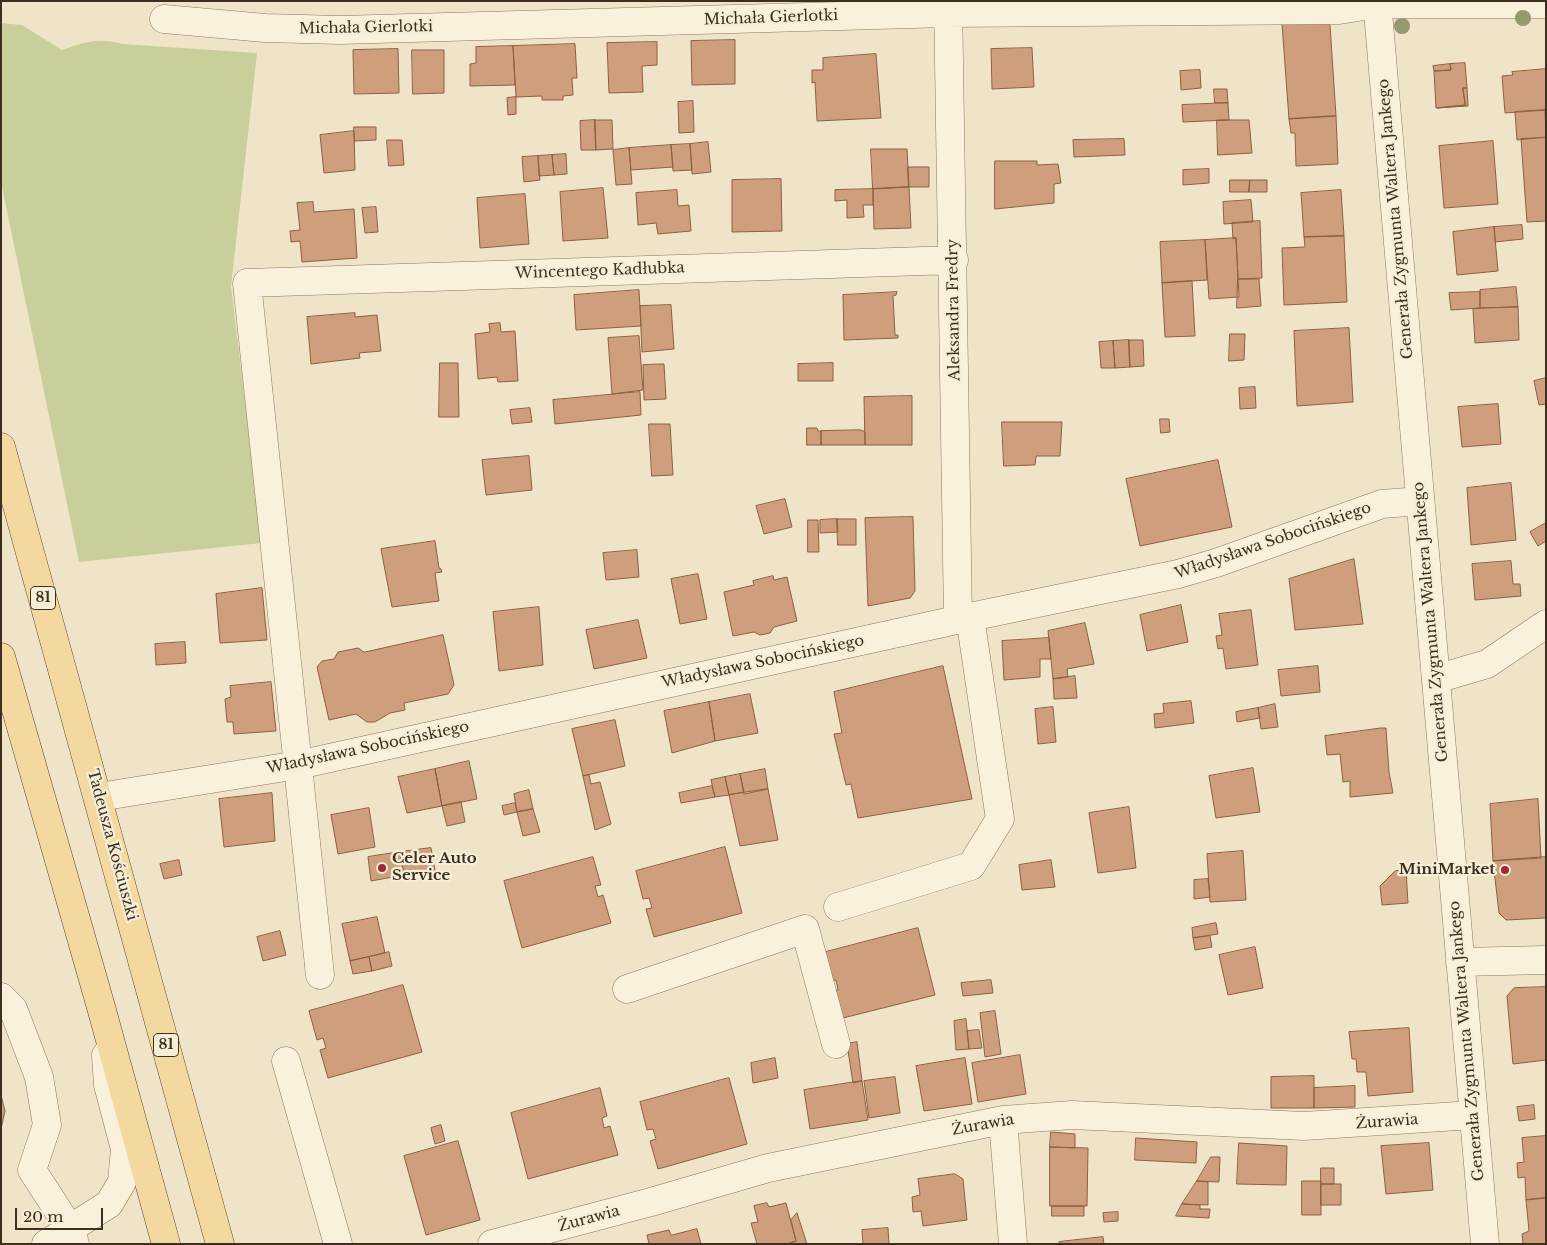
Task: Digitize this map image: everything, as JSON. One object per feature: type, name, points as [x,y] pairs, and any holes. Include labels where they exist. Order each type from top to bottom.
[{"type":"main road","name":"Tadeusza Kościuszki","points":[[1,447],[99,797],[220,1244]]},
{"type":"main road","points":[[1,657],[101,1007],[166,1244]]},
{"type":"street","name":"Michała Gierlotki","points":[[164,19],[265,28],[340,30],[948,7],[1339,10],[1377,3],[1546,4]]},
{"type":"street","name":"Generała Zygmunta Waltera Jankego","points":[[1377,3],[1484,1244]]},
{"type":"street","name":"Aleksandra Fredry","points":[[838,906],[971,866],[1000,819],[964,618],[948,7]]},
{"type":"street","name":"Wincentego Kadłubka","points":[[298,765],[247,282],[954,260]]},
{"type":"street","name":"Władysława Sobocińskiego","points":[[99,797],[298,765],[964,618],[1178,574],[1225,560],[1382,504],[1420,501]]},
{"type":"street","points":[[1436,679],[1488,664],[1546,624]]},
{"type":"street","points":[[298,765],[320,975]]},
{"type":"street","points":[[627,989],[805,929],[836,1044]]},
{"type":"street","points":[[1460,962],[1546,960]]},
{"type":"street","points":[[1,997],[13,1009],[39,1077],[47,1125],[32,1170],[72,1236]]},
{"type":"street","points":[[46,1244],[72,1236],[109,1204],[122,1182],[125,1149],[108,1085],[101,1007]]},
{"type":"street","points":[[286,1061],[338,1244]]},
{"type":"street","name":"Żurawia","points":[[501,1243],[768,1168],[1003,1120],[1072,1115],[1304,1126],[1473,1115]]},
{"type":"street","points":[[1003,1120],[1013,1244]]},
{"type":"green space","points":[[1,23],[22,25],[62,50],[84,43],[106,41],[122,44],[257,53],[231,286],[262,543],[79,562],[1,182]]},
{"type":"building","points":[[1327,22],[1330,25],[1336,116],[1289,119],[1282,24]]},
{"type":"building","points":[[735,40],[735,84],[692,85],[691,41]]},
{"type":"building","points":[[657,42],[657,65],[642,66],[643,92],[609,93],[607,43]]},
{"type":"building","points":[[575,44],[577,78],[572,78],[573,95],[563,96],[563,100],[542,100],[542,96],[516,97],[513,46]]},
{"type":"building","points":[[513,46],[515,85],[470,86],[470,64],[476,63],[476,47]]},
{"type":"building","points":[[1032,48],[1034,87],[992,89],[991,49]]},
{"type":"building","points":[[398,49],[399,93],[354,94],[353,50]]},
{"type":"building","points":[[412,50],[444,50],[444,93],[413,94]]},
{"type":"building","points":[[876,54],[881,118],[817,121],[815,82],[812,83],[812,70],[823,70],[823,58]]},
{"type":"building","points":[[1465,63],[1467,88],[1463,88],[1465,105],[1436,108],[1434,71],[1451,70],[1450,64]]},
{"type":"building","points":[[1450,64],[1451,70],[1434,71],[1433,66]]},
{"type":"building","points":[[1546,69],[1546,110],[1505,113],[1502,76],[1513,75],[1512,72]]},
{"type":"building","points":[[1200,70],[1201,88],[1181,90],[1180,71]]},
{"type":"building","points":[[1463,88],[1467,88],[1468,106],[1437,108],[1465,105]]},
{"type":"building","points":[[1214,89],[1227,89],[1228,103],[1215,103]]},
{"type":"building","points":[[516,97],[516,114],[508,115],[507,98]]},
{"type":"building","points":[[693,101],[694,132],[679,133],[678,102]]},
{"type":"building","points":[[1228,103],[1229,120],[1183,122],[1182,105]]},
{"type":"building","points":[[1545,110],[1546,137],[1517,140],[1515,112]]},
{"type":"building","points":[[1336,116],[1338,164],[1296,166],[1295,133],[1291,133],[1289,119]]},
{"type":"building","points":[[595,120],[612,120],[613,149],[596,150]]},
{"type":"building","points":[[595,120],[596,150],[581,150],[580,121]]},
{"type":"building","points":[[1217,120],[1249,120],[1252,153],[1218,155]]},
{"type":"building","points":[[354,127],[376,127],[376,140],[355,141]]},
{"type":"building","points":[[354,131],[355,170],[324,173],[320,135]]},
{"type":"building","points":[[1546,138],[1546,221],[1527,222],[1521,139]]},
{"type":"building","points":[[1124,139],[1125,155],[1074,157],[1073,140]]},
{"type":"building","points":[[387,140],[402,140],[404,165],[389,166]]},
{"type":"building","points":[[1493,141],[1498,204],[1444,208],[1439,146]]},
{"type":"building","points":[[708,142],[711,172],[692,174],[690,144]]},
{"type":"building","points":[[690,144],[692,170],[673,171],[671,145]]},
{"type":"building","points":[[671,145],[673,167],[631,170],[629,148]]},
{"type":"building","points":[[629,148],[632,184],[616,185],[613,150]]},
{"type":"building","points":[[871,149],[907,149],[909,187],[873,189]]},
{"type":"building","points":[[566,154],[567,174],[554,175],[552,155]]},
{"type":"building","points":[[552,155],[554,175],[539,176],[538,156]]},
{"type":"building","points":[[538,156],[540,180],[524,182],[522,157]]},
{"type":"building","points":[[995,161],[1037,161],[1037,165],[1058,164],[1061,183],[1054,184],[1054,203],[995,209]]},
{"type":"building","points":[[908,167],[929,167],[929,187],[909,187]]},
{"type":"building","points":[[1209,169],[1209,183],[1183,185],[1183,170]]},
{"type":"building","points":[[781,179],[782,231],[732,232],[732,180]]},
{"type":"building","points":[[1230,180],[1250,180],[1249,192],[1230,192]]},
{"type":"building","points":[[1250,180],[1267,180],[1267,192],[1249,192]]},
{"type":"building","points":[[909,187],[911,228],[874,229],[873,189]]},
{"type":"building","points":[[603,188],[608,238],[563,241],[560,192]]},
{"type":"building","points":[[873,189],[873,205],[863,205],[864,217],[847,218],[847,200],[835,201],[835,190]]},
{"type":"building","points":[[677,190],[678,206],[689,205],[691,231],[658,234],[656,223],[638,225],[636,193]]},
{"type":"building","points":[[1341,190],[1344,236],[1304,237],[1301,193]]},
{"type":"building","points":[[525,194],[529,244],[480,248],[477,198]]},
{"type":"building","points":[[1251,200],[1253,222],[1224,224],[1223,202]]},
{"type":"building","points":[[313,202],[314,212],[354,209],[357,258],[302,262],[300,241],[291,242],[290,231],[300,230],[297,203]]},
{"type":"building","points":[[376,207],[378,232],[365,233],[362,208]]},
{"type":"building","points":[[1260,221],[1262,278],[1238,279],[1236,238],[1233,239],[1232,223]]},
{"type":"building","points":[[1522,225],[1523,239],[1495,242],[1494,227]]},
{"type":"building","points":[[1494,227],[1498,271],[1457,275],[1453,232]]},
{"type":"building","points":[[1344,236],[1347,302],[1284,305],[1282,248],[1305,247],[1304,237]]},
{"type":"building","points":[[1236,238],[1239,297],[1209,299],[1205,240]]},
{"type":"building","points":[[1205,240],[1207,280],[1162,283],[1160,242]]},
{"type":"building","points":[[1238,279],[1259,279],[1261,306],[1237,308]]},
{"type":"building","points":[[1192,281],[1195,336],[1165,337],[1162,283]]},
{"type":"building","points":[[1516,287],[1518,307],[1480,308],[1480,290]]},
{"type":"building","points":[[639,290],[641,326],[576,330],[574,295]]},
{"type":"building","points":[[897,292],[893,296],[895,335],[898,335],[898,338],[844,340],[843,295]]},
{"type":"building","points":[[1480,292],[1480,308],[1451,310],[1449,293]]},
{"type":"building","points":[[671,305],[674,349],[642,352],[640,306]]},
{"type":"building","points":[[1518,307],[1519,340],[1475,343],[1473,309]]},
{"type":"building","points":[[355,313],[355,317],[377,315],[381,351],[359,353],[360,358],[311,364],[307,317]]},
{"type":"building","points":[[500,323],[501,332],[515,331],[518,381],[498,382],[497,377],[478,379],[475,334],[490,332],[489,324]]},
{"type":"building","points":[[1349,328],[1353,402],[1297,406],[1294,331]]},
{"type":"building","points":[[1230,334],[1245,334],[1244,360],[1229,361]]},
{"type":"building","points":[[639,336],[643,390],[612,394],[608,338]]},
{"type":"building","points":[[1129,340],[1143,340],[1144,366],[1130,367]]},
{"type":"building","points":[[1129,340],[1130,367],[1115,368],[1113,341]]},
{"type":"building","points":[[1113,341],[1115,368],[1101,368],[1099,342]]},
{"type":"building","points":[[440,363],[458,363],[459,417],[439,417]]},
{"type":"building","points":[[833,363],[833,381],[798,381],[798,364]]},
{"type":"building","points":[[664,364],[666,399],[644,400],[643,365]]},
{"type":"building","points":[[1546,378],[1546,404],[1539,405],[1534,381]]},
{"type":"building","points":[[1255,387],[1256,408],[1240,409],[1239,388]]},
{"type":"building","points":[[640,392],[641,415],[555,424],[553,400]]},
{"type":"building","points":[[912,396],[912,445],[865,445],[864,397]]},
{"type":"building","points":[[1498,404],[1501,444],[1462,447],[1458,407]]},
{"type":"building","points":[[530,408],[532,422],[512,424],[510,410]]},
{"type":"building","points":[[1160,419],[1169,419],[1170,432],[1161,433]]},
{"type":"building","points":[[1002,422],[1062,422],[1060,456],[1036,456],[1035,465],[1004,466]]},
{"type":"building","points":[[649,424],[670,424],[673,475],[652,476]]},
{"type":"building","points":[[807,428],[817,428],[818,431],[821,431],[821,445],[807,445]]},
{"type":"building","points":[[861,430],[865,432],[865,445],[821,445],[821,431]]},
{"type":"building","points":[[529,456],[532,490],[486,495],[482,460]]},
{"type":"building","points":[[1218,460],[1232,527],[1140,546],[1126,479]]},
{"type":"building","points":[[1511,483],[1516,540],[1471,545],[1467,488]]},
{"type":"building","points":[[785,499],[792,527],[764,534],[756,506]]},
{"type":"building","points":[[913,517],[915,591],[910,598],[868,606],[865,518]]},
{"type":"building","points":[[837,519],[838,532],[820,533],[820,520]]},
{"type":"building","points":[[837,519],[856,519],[856,545],[838,545]]},
{"type":"building","points":[[808,520],[818,520],[819,552],[808,552]]},
{"type":"building","points":[[1546,523],[1546,541],[1538,546],[1530,532]]},
{"type":"building","points":[[435,541],[439,568],[442,572],[435,573],[439,601],[392,607],[381,549]]},
{"type":"building","points":[[637,550],[639,577],[606,580],[603,553]]},
{"type":"building","points":[[1354,559],[1363,624],[1295,630],[1289,579]]},
{"type":"building","points":[[1511,561],[1513,584],[1520,584],[1521,596],[1475,600],[1472,564]]},
{"type":"building","points":[[698,574],[707,619],[680,624],[671,579]]},
{"type":"building","points":[[773,576],[774,580],[787,577],[797,621],[774,627],[770,633],[760,635],[754,632],[733,636],[724,592],[754,585],[753,581]]},
{"type":"building","points":[[262,588],[267,640],[220,643],[216,594]]},
{"type":"building","points":[[1181,605],[1188,642],[1147,651],[1140,615]]},
{"type":"building","points":[[539,607],[543,665],[499,671],[493,612]]},
{"type":"building","points":[[1251,610],[1258,665],[1226,669],[1223,648],[1218,649],[1216,636],[1222,635],[1219,614]]},
{"type":"building","points":[[638,620],[647,658],[594,669],[586,630]]},
{"type":"building","points":[[1085,623],[1094,664],[1067,669],[1068,677],[1053,679],[1048,631]]},
{"type":"building","points":[[443,635],[454,685],[448,694],[404,703],[405,710],[390,713],[375,722],[367,722],[356,714],[329,720],[317,667],[322,661],[334,659],[338,652],[358,648],[364,652]]},
{"type":"building","points":[[1049,638],[1051,659],[1040,659],[1040,677],[1004,680],[1002,641]]},
{"type":"building","points":[[185,642],[186,663],[156,665],[155,644]]},
{"type":"building","points":[[943,666],[972,799],[858,818],[851,784],[846,785],[834,734],[842,733],[834,692]]},
{"type":"building","points":[[1318,666],[1320,692],[1281,696],[1278,670]]},
{"type":"building","points":[[1075,676],[1077,698],[1054,699],[1053,679]]},
{"type":"building","points":[[271,682],[276,731],[234,734],[233,722],[227,722],[225,699],[231,697],[230,686]]},
{"type":"building","points":[[750,694],[758,733],[715,741],[709,702]]},
{"type":"building","points":[[1191,701],[1194,723],[1155,728],[1154,714],[1164,713],[1163,704]]},
{"type":"building","points":[[709,702],[715,741],[672,753],[664,711]]},
{"type":"building","points":[[1275,704],[1278,727],[1261,729],[1258,708]]},
{"type":"building","points":[[1053,707],[1056,742],[1038,744],[1035,709]]},
{"type":"building","points":[[1258,708],[1260,718],[1237,722],[1236,712]]},
{"type":"building","points":[[615,720],[625,766],[583,776],[572,729]]},
{"type":"building","points":[[1386,728],[1389,772],[1393,793],[1350,797],[1350,781],[1343,782],[1340,754],[1327,755],[1325,736]]},
{"type":"building","points":[[469,761],[477,799],[442,806],[435,769]]},
{"type":"building","points":[[1253,768],[1260,812],[1216,818],[1209,776]]},
{"type":"building","points":[[435,769],[442,806],[407,813],[398,777]]},
{"type":"building","points":[[765,769],[768,789],[744,794],[740,774]]},
{"type":"building","points":[[740,774],[744,792],[729,795],[725,777]]},
{"type":"building","points":[[589,775],[591,784],[600,782],[611,824],[595,830],[583,776]]},
{"type":"building","points":[[725,777],[729,795],[715,797],[711,780]]},
{"type":"building","points":[[712,786],[715,797],[681,803],[679,793]]},
{"type":"building","points":[[768,789],[778,840],[740,846],[729,795]]},
{"type":"building","points":[[529,790],[533,809],[517,812],[514,794]]},
{"type":"building","points":[[272,793],[275,841],[224,847],[219,799]]},
{"type":"building","points":[[1538,799],[1541,858],[1493,861],[1490,804]]},
{"type":"building","points":[[461,802],[465,822],[447,826],[442,806]]},
{"type":"building","points":[[515,803],[517,812],[504,815],[502,806]]},
{"type":"building","points":[[1129,807],[1136,868],[1098,873],[1089,813]]},
{"type":"building","points":[[369,808],[375,847],[338,854],[331,815]]},
{"type":"building","points":[[533,809],[540,832],[523,836],[517,812]]},
{"type":"building","points":[[725,847],[742,913],[654,937],[646,909],[652,908],[649,898],[643,899],[636,871]]},
{"type":"building","points":[[431,848],[435,870],[404,875],[400,852]]},
{"type":"building","points":[[1243,851],[1246,900],[1210,902],[1207,854]]},
{"type":"building","points":[[400,852],[404,875],[371,881],[368,857]]},
{"type":"building","points":[[593,857],[601,885],[595,886],[598,897],[603,895],[611,923],[522,948],[504,881]]},
{"type":"building","points":[[1546,857],[1546,918],[1506,920],[1499,913],[1493,861]]},
{"type":"building","points":[[179,860],[182,875],[164,879],[160,864]]},
{"type":"building","points":[[1051,860],[1055,887],[1022,890],[1019,865]]},
{"type":"building","points":[[1406,870],[1408,903],[1382,905],[1380,886],[1395,871]]},
{"type":"building","points":[[1208,879],[1210,897],[1194,899],[1194,880]]},
{"type":"building","points":[[377,917],[385,953],[350,961],[342,924]]},
{"type":"building","points":[[1216,923],[1218,934],[1193,938],[1192,928]]},
{"type":"building","points":[[918,928],[935,995],[839,1019],[833,991],[838,990],[836,980],[830,981],[822,953]]},
{"type":"building","points":[[280,931],[286,955],[263,961],[257,937]]},
{"type":"building","points":[[1210,936],[1212,947],[1195,950],[1193,938]]},
{"type":"building","points":[[1255,947],[1263,988],[1228,995],[1219,955]]},
{"type":"building","points":[[389,952],[392,966],[372,971],[369,957]]},
{"type":"building","points":[[369,957],[372,971],[353,974],[350,961]]},
{"type":"building","points":[[991,980],[993,993],[963,996],[961,983]]},
{"type":"building","points":[[403,985],[422,1052],[328,1078],[320,1050],[326,1048],[323,1038],[317,1040],[309,1011]]},
{"type":"building","points":[[1546,987],[1546,1060],[1513,1064],[1507,996],[1514,988]]},
{"type":"building","points":[[995,1011],[1001,1054],[985,1057],[980,1013]]},
{"type":"building","points":[[966,1019],[969,1049],[956,1050],[954,1021]]},
{"type":"building","points":[[1409,1028],[1413,1092],[1368,1096],[1366,1072],[1357,1072],[1356,1059],[1352,1059],[1349,1032]]},
{"type":"building","points":[[979,1030],[982,1048],[969,1049],[967,1031]]},
{"type":"building","points":[[857,1042],[862,1081],[853,1083],[847,1044]]},
{"type":"building","points":[[1020,1055],[1026,1094],[978,1102],[972,1063]]},
{"type":"building","points":[[775,1058],[778,1078],[753,1083],[751,1063]]},
{"type":"building","points":[[965,1058],[972,1104],[924,1111],[916,1066]]},
{"type":"building","points":[[1314,1076],[1314,1108],[1271,1108],[1271,1077]]},
{"type":"building","points":[[895,1077],[900,1113],[869,1118],[864,1081]]},
{"type":"building","points":[[729,1078],[747,1144],[658,1169],[650,1141],[656,1139],[653,1129],[647,1130],[640,1102]]},
{"type":"building","points":[[862,1081],[868,1120],[810,1129],[804,1090]]},
{"type":"building","points":[[1355,1086],[1355,1107],[1314,1108],[1314,1088]]},
{"type":"building","points":[[600,1088],[607,1116],[602,1118],[604,1128],[610,1126],[618,1155],[528,1179],[511,1113]]},
{"type":"building","points":[[1,1095],[5,1111],[1,1129]]},
{"type":"building","points":[[1534,1105],[1535,1119],[1519,1121],[1517,1107]]},
{"type":"building","points":[[441,1125],[445,1141],[435,1144],[431,1128]]},
{"type":"building","points":[[1051,1132],[1075,1134],[1075,1148],[1050,1147]]},
{"type":"building","points":[[1546,1136],[1546,1198],[1526,1200],[1525,1177],[1518,1178],[1517,1163],[1524,1162],[1522,1138]]},
{"type":"building","points":[[1136,1138],[1197,1142],[1196,1163],[1135,1160]]},
{"type":"building","points":[[458,1141],[480,1220],[426,1235],[404,1156]]},
{"type":"building","points":[[1239,1143],[1287,1146],[1286,1185],[1237,1184]]},
{"type":"building","points":[[1429,1143],[1433,1190],[1386,1194],[1381,1146]]},
{"type":"building","points":[[1050,1147],[1088,1148],[1087,1206],[1050,1206]]},
{"type":"building","points":[[1211,1157],[1220,1157],[1219,1182],[1197,1181]]},
{"type":"building","points":[[1321,1168],[1334,1168],[1334,1184],[1321,1184]]},
{"type":"building","points":[[955,1174],[963,1179],[967,1220],[923,1226],[921,1211],[913,1212],[912,1197],[920,1195],[918,1179]]},
{"type":"building","points":[[1197,1181],[1208,1182],[1208,1205],[1182,1204]]},
{"type":"building","points":[[1302,1181],[1321,1181],[1321,1215],[1302,1215]]},
{"type":"building","points":[[1321,1184],[1341,1184],[1341,1205],[1321,1205]]},
{"type":"building","points":[[1546,1198],[1546,1244],[1523,1244],[1522,1234],[1529,1231],[1526,1200]]},
{"type":"building","points":[[767,1203],[769,1207],[786,1203],[796,1241],[787,1244],[757,1244],[751,1223],[758,1222],[754,1206]]},
{"type":"building","points":[[1182,1204],[1200,1205],[1200,1209],[1210,1209],[1209,1218],[1176,1216]]},
{"type":"building","points":[[1052,1206],[1084,1206],[1084,1216],[1052,1216]]},
{"type":"building","points":[[1118,1212],[1118,1221],[1104,1222],[1103,1213]]},
{"type":"building","points":[[797,1213],[807,1244],[787,1244],[796,1241],[791,1220]]},
{"type":"building","points":[[888,1228],[889,1244],[863,1244],[862,1230]]},
{"type":"building","points":[[697,1229],[701,1244],[649,1244],[647,1235],[669,1230],[671,1235]]},
{"type":"building","points":[[1103,1237],[1104,1244],[1059,1244],[1059,1242]]},
{"type":"place","name":"Celer Auto Service","points":[[382,868]]},
{"type":"place","name":"MiniMarket","points":[[1505,870]]}]
